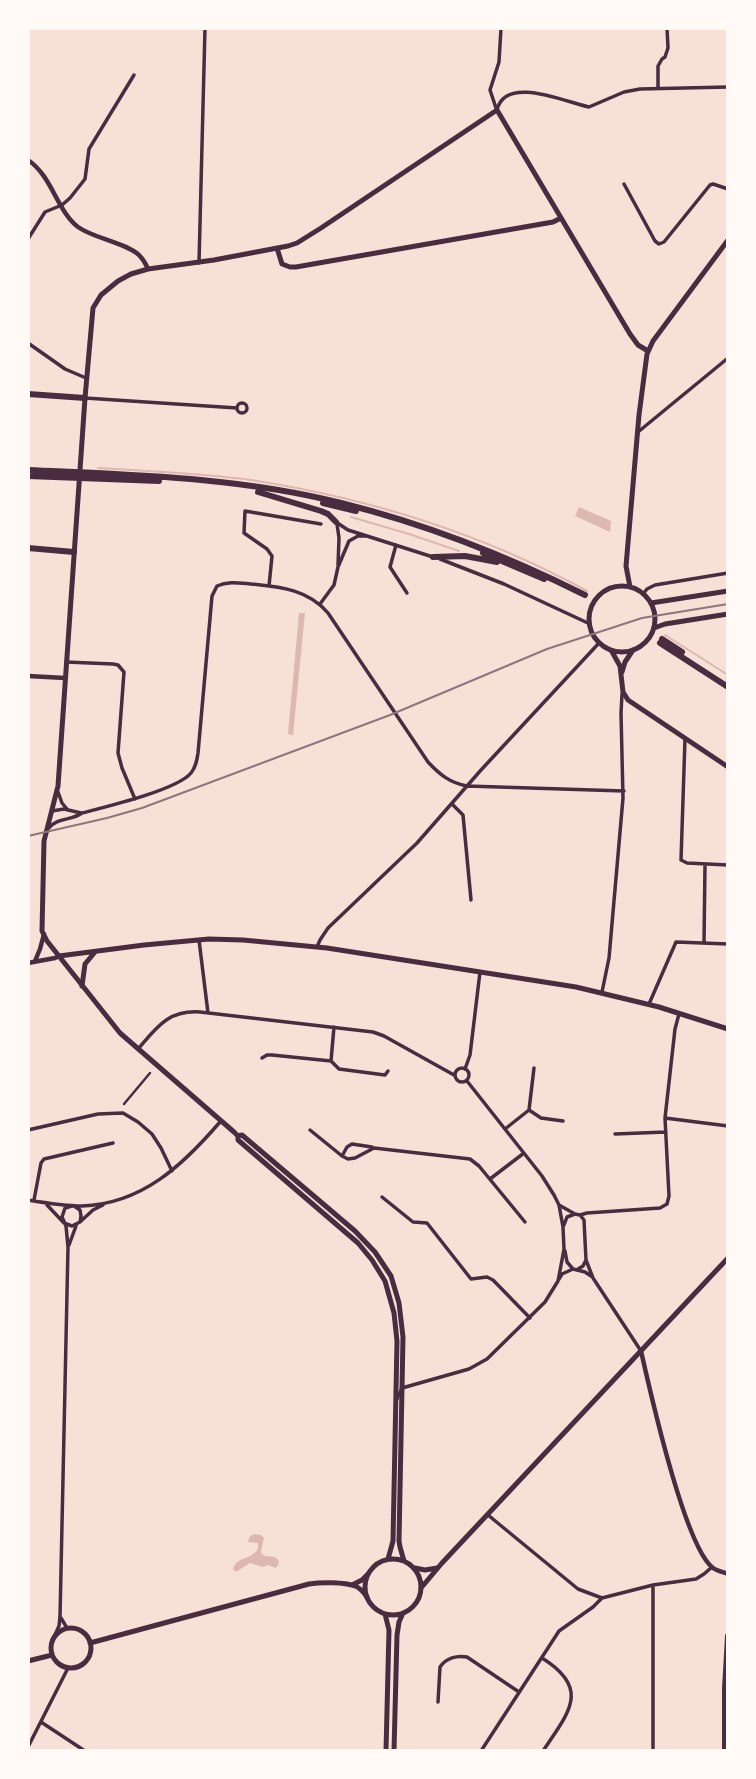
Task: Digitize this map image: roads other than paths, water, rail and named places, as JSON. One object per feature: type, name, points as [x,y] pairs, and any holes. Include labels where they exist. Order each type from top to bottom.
[{"type":"highway","points":[[28,394],[85,398]]},
{"type":"highway","points":[[28,470],[69,475]]},
{"type":"highway","points":[[28,476],[94,475],[224,483],[340,503],[400,519],[451,537],[534,570],[584,597],[437,536],[369,514],[258,492],[94,475]]},
{"type":"highway","points":[[258,492],[321,510],[336,522]]},
{"type":"highway","points":[[28,548],[74,552]]},
{"type":"highway","points":[[433,556],[465,556],[514,566]]},
{"type":"highway","points":[[661,641],[728,684]]},
{"type":"highway","points":[[725,1751],[728,1636]]},
{"type":"main road","points":[[388,1559],[393,1541],[396,1328],[393,1303],[385,1281],[372,1259],[358,1243],[238,1140],[238,1136],[222,1121],[112,1025],[44,934],[44,841],[58,786],[92,312],[94,303],[101,295],[123,278],[148,269],[297,243],[497,110],[633,338],[648,351]]},
{"type":"main road","points":[[277,248],[282,264],[296,267],[553,222],[561,218]]},
{"type":"main road","points":[[619,586],[626,566],[637,433],[648,351],[728,240]]},
{"type":"main road","points":[[626,566],[630,587]]},
{"type":"main road","points":[[633,650],[620,652],[599,643],[590,624],[590,610],[595,600],[603,592],[619,586],[630,587],[643,594],[651,603],[654,612],[654,628],[647,641],[633,650],[625,662],[622,692],[631,703],[728,767]]},
{"type":"main road","points":[[651,603],[728,592]]},
{"type":"main road","points":[[654,628],[728,614]]},
{"type":"main road","points":[[611,650],[622,673]]},
{"type":"main road","points":[[59,956],[199,940],[243,940],[317,947],[602,992],[728,1029]]},
{"type":"main road","points":[[82,986],[85,964],[95,952]]},
{"type":"main road","points":[[238,1136],[242,1135],[355,1231],[385,1266],[394,1286],[402,1322],[399,1536],[404,1561]]},
{"type":"main road","points":[[421,1588],[728,1258]]},
{"type":"main road","points":[[352,1585],[362,1580],[377,1564],[388,1559],[404,1561],[415,1568],[425,1570],[437,1568]]},
{"type":"main road","points":[[394,1751],[397,1635],[399,1622],[404,1613],[416,1603],[421,1588],[421,1580],[415,1568]]},
{"type":"main road","points":[[368,1574],[365,1586],[368,1597]]},
{"type":"main road","points":[[90,1643],[303,1585],[320,1583],[352,1585],[361,1589],[373,1606],[385,1614],[404,1613]]},
{"type":"main road","points":[[385,1614],[389,1630],[386,1751]]},
{"type":"main road","points":[[67,1628],[79,1630],[88,1637],[90,1643],[89,1657],[80,1667],[68,1668],[60,1665],[52,1655],[54,1637],[67,1628]]},
{"type":"main road","points":[[28,1661],[52,1655]]},
{"type":"street","points":[[199,262],[205,28]]},
{"type":"street","points":[[497,110],[490,90],[499,62],[501,28]]},
{"type":"street","points":[[658,88],[658,66],[668,52],[667,28]]},
{"type":"street","points":[[28,239],[45,212],[62,205],[85,179],[91,146],[134,75]]},
{"type":"street","points":[[497,110],[501,100],[512,93],[553,96],[589,107],[624,92],[640,89],[728,87]]},
{"type":"street","points":[[28,160],[36,167],[67,214],[79,227],[135,252],[148,269]]},
{"type":"street","points":[[624,184],[659,244],[664,242],[710,185],[728,189]]},
{"type":"street","points":[[28,343],[57,364],[87,378]]},
{"type":"street","points":[[637,433],[728,358]]},
{"type":"street","points":[[85,398],[237,408]]},
{"type":"street","points":[[269,586],[272,556],[244,533],[245,511],[321,524]]},
{"type":"street","points":[[336,522],[343,528],[433,556],[504,584],[590,624]]},
{"type":"street","points":[[320,604],[334,586],[338,567],[340,538],[336,522]]},
{"type":"street","points":[[338,567],[349,541],[358,536],[366,536]]},
{"type":"street","points":[[396,545],[390,567],[407,593]]},
{"type":"street","points":[[643,594],[657,584],[728,573]]},
{"type":"street","points":[[47,829],[62,819],[135,799],[182,781],[194,769],[198,753],[213,591],[221,584],[228,583],[295,590],[320,604],[436,771],[454,783],[467,786],[624,791]]},
{"type":"street","points":[[317,947],[328,928],[417,843],[599,643]]},
{"type":"street","points":[[66,662],[113,664],[124,672],[118,753],[135,799]]},
{"type":"street","points":[[28,676],[65,678]]},
{"type":"street","points":[[602,992],[609,958],[624,791],[622,692]]},
{"type":"street","points":[[685,739],[681,860],[684,863],[728,865]]},
{"type":"street","points":[[58,786],[62,803],[69,810]]},
{"type":"street","points":[[452,804],[463,816],[471,900]]},
{"type":"street","points":[[62,819],[57,818],[52,811],[64,809],[82,813]]},
{"type":"street","points":[[704,943],[705,864]]},
{"type":"street","points":[[34,961],[44,934]]},
{"type":"street","points":[[199,940],[208,1013]]},
{"type":"street","points":[[649,1004],[676,942],[728,944]]},
{"type":"street","points":[[28,962],[59,956]]},
{"type":"street","points":[[465,1069],[470,1055],[480,972]]},
{"type":"street","points":[[138,1049],[156,1028],[171,1017],[188,1012],[208,1013],[381,1034],[454,1076],[458,1082],[467,1081]]},
{"type":"street","points":[[563,1227],[567,1217],[578,1214],[660,1208],[667,1205],[664,1118],[679,1014]]},
{"type":"street","points":[[331,1061],[334,1027]]},
{"type":"street","points":[[262,1058],[272,1055],[331,1061],[339,1069],[385,1075],[388,1071]]},
{"type":"street","points":[[505,1129],[529,1110],[534,1068]]},
{"type":"street","points":[[454,1076],[458,1069],[465,1069]]},
{"type":"street","points":[[465,1069],[469,1074],[467,1081]]},
{"type":"street","points":[[124,1104],[150,1073]]},
{"type":"street","points":[[467,1081],[548,1185],[559,1205],[568,1264],[593,1278]]},
{"type":"street","points":[[529,1110],[541,1118],[563,1121]]},
{"type":"street","points":[[28,1130],[99,1114],[122,1113],[133,1118],[152,1134],[172,1171]]},
{"type":"street","points":[[664,1118],[728,1126]]},
{"type":"street","points":[[28,1200],[83,1206],[108,1202],[144,1190],[172,1171],[222,1121]]},
{"type":"street","points":[[310,1130],[348,1159],[374,1148]]},
{"type":"street","points":[[615,1134],[666,1132]]},
{"type":"street","points":[[34,1201],[44,1159],[113,1143]]},
{"type":"street","points":[[342,1156],[352,1144],[470,1158],[524,1222]]},
{"type":"street","points":[[490,1179],[524,1153]]},
{"type":"street","points":[[382,1197],[413,1222],[427,1223],[471,1279],[487,1277],[493,1280],[530,1318]]},
{"type":"street","points":[[68,1247],[78,1224],[93,1210],[108,1202]]},
{"type":"street","points":[[45,1203],[63,1220],[69,1226],[78,1224],[81,1213],[78,1208],[72,1206],[63,1210],[63,1220],[68,1247],[60,1617],[54,1637]]},
{"type":"street","points":[[559,1205],[578,1214],[584,1222],[586,1260],[593,1278],[641,1351],[680,1497],[695,1539],[714,1568],[728,1574]]},
{"type":"street","points":[[558,1280],[564,1249]]},
{"type":"street","points":[[396,1401],[402,1388],[481,1363],[545,1302],[562,1274],[583,1265],[586,1260]]},
{"type":"street","points":[[488,1515],[578,1589],[601,1598]]},
{"type":"street","points":[[481,1751],[559,1631],[593,1607],[601,1598],[653,1585],[696,1579],[714,1568]]},
{"type":"street","points":[[653,1585],[653,1751]]},
{"type":"street","points":[[60,1617],[67,1628]]},
{"type":"street","points":[[438,1702],[440,1667],[447,1660],[458,1657],[467,1657],[519,1692]]},
{"type":"street","points":[[542,1658],[563,1674],[571,1695],[568,1713],[543,1751]]},
{"type":"street","points":[[28,1747],[68,1668]]},
{"type":"street","points":[[41,1722],[85,1751]]},
{"type":"waterway","points":[[98,468],[251,480],[338,497],[424,521],[466,536],[507,552],[587,591]]},
{"type":"waterway","points":[[351,517],[459,551]]},
{"type":"waterway","points":[[665,635],[728,675]]},
{"type":"tram line","points":[[28,836],[142,808],[390,715],[547,649],[642,618],[728,604]]}]
